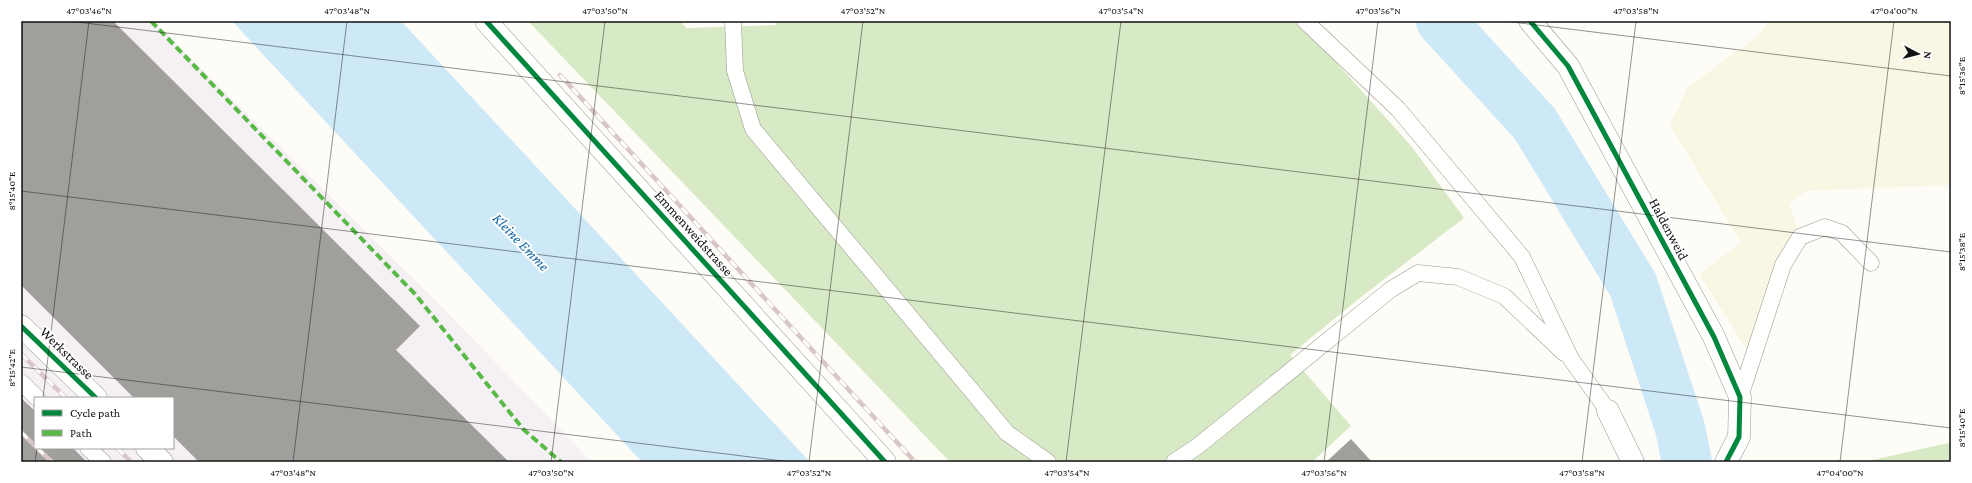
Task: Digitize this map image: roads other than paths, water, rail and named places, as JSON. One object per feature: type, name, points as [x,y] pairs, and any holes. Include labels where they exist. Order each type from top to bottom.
[{"type":"street","name":"Emmenweidstrasse","points":[[486,21],[885,462]]},
{"type":"street","name":"Haldenweid","points":[[1530,21],[1568,66],[1714,337],[1740,396],[1739,437],[1726,462]]},
{"type":"street","name":"Werkstrasse","points":[[21,326],[95,397]]},
{"type":"street","points":[[1608,411],[1633,462]]},
{"type":"street","points":[[148,449],[162,462]]},
{"type":"lane","points":[[733,21],[735,71],[753,130],[1007,433],[1048,462]]},
{"type":"lane","points":[[1306,21],[1398,109],[1522,257],[1571,359],[1608,411]]},
{"type":"lane","points":[[1740,396],[1783,265],[1800,237],[1825,227],[1842,233],[1871,263]]},
{"type":"lane","points":[[1174,462],[1198,446],[1390,290],[1418,273],[1458,277],[1504,296],[1571,359]]},
{"type":"lane","points":[[21,382],[36,397]]},
{"type":"lane","points":[[89,449],[103,462]]},
{"type":"water","name":"Kleine Emme","points":[[232,21],[401,21],[810,462],[642,462]]},
{"type":"waterway","points":[[1441,21],[1535,124],[1633,285],[1680,428],[1687,462]]},
{"type":"railway","points":[[560,75],[915,462]]},
{"type":"railway","points":[[21,354],[65,397]]},
{"type":"railway","points":[[21,432],[34,445]]},
{"type":"railway","points":[[38,449],[52,462]]},
{"type":"railway","points":[[118,449],[131,462]]}]
